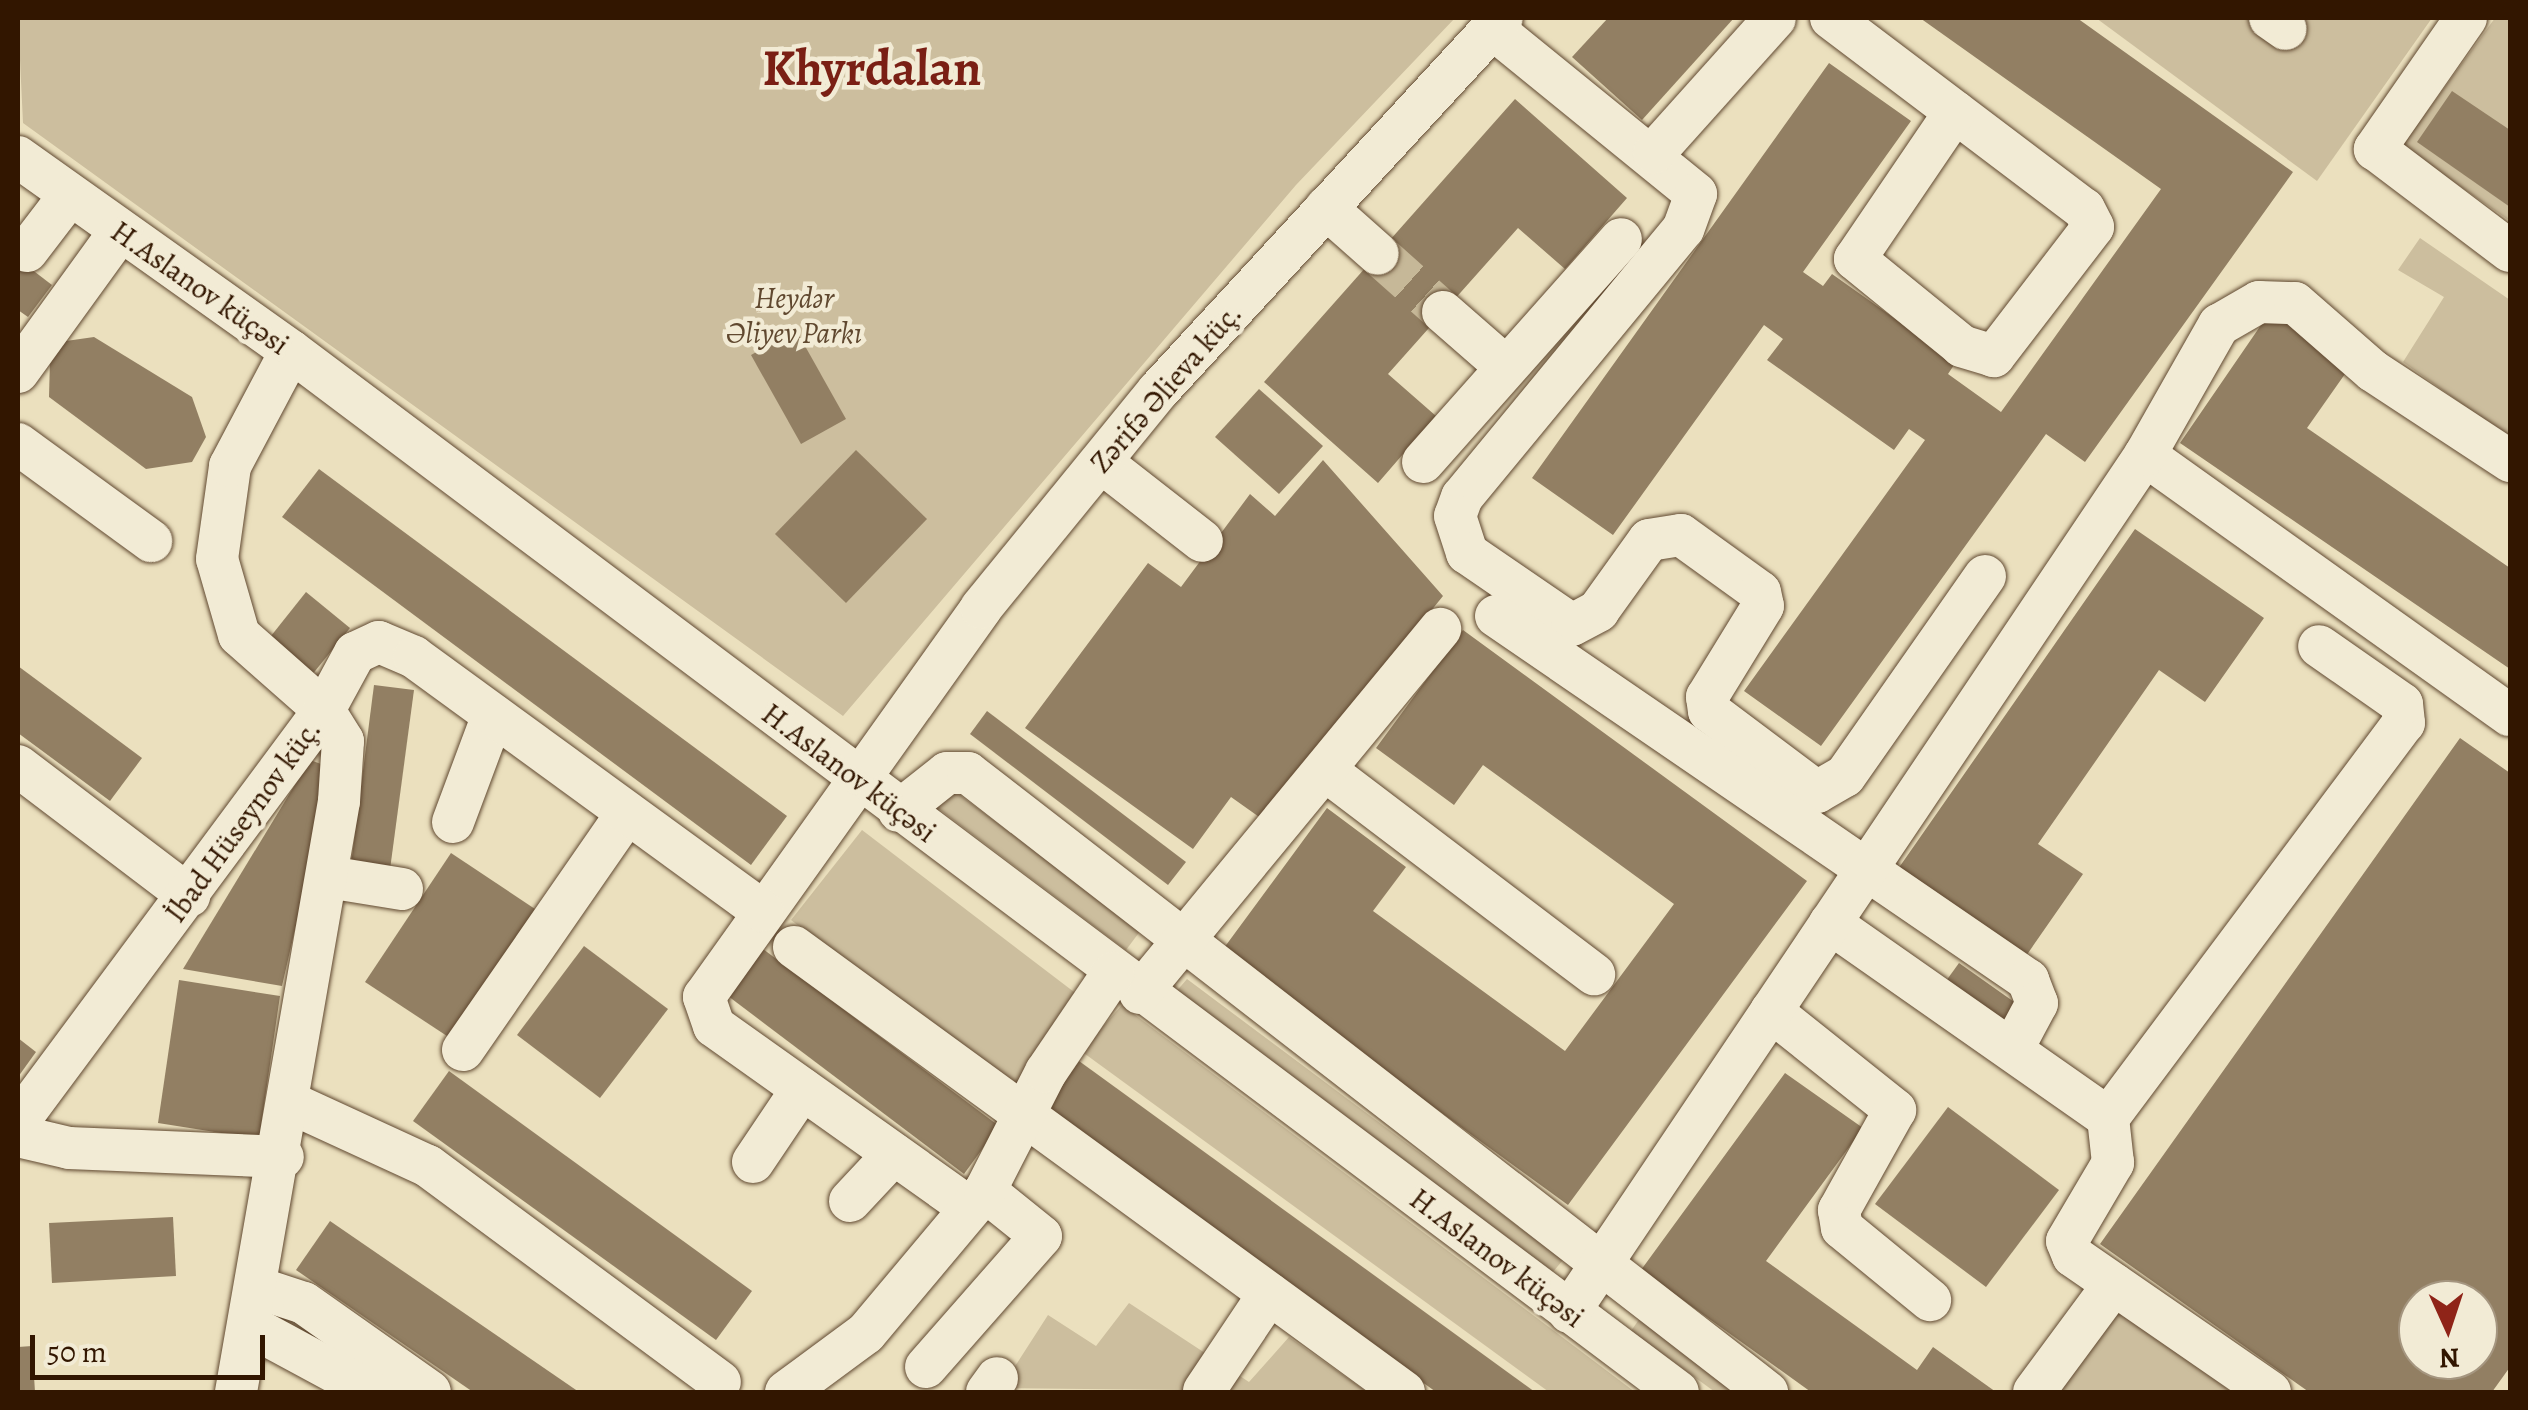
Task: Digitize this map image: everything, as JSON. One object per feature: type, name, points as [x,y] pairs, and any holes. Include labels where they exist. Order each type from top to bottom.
[{"type":"street","points":[[1654,153],[1776,18]]},
{"type":"street","points":[[1831,18],[2084,209],[2093,227],[1994,356],[1962,346],[1855,260],[1955,112]]},
{"type":"street","points":[[2466,18],[2376,149],[2510,251]]},
{"type":"street","points":[[1497,23],[1654,153],[1696,194],[1694,208],[1462,497],[1454,516],[1467,554],[1572,624],[1598,611],[1649,540],[1680,535],[1760,592],[1763,606],[1706,697],[1708,711],[1817,792],[1845,776],[1985,576]]},
{"type":"street","name":"Zərifə Əlieva küç.","points":[[802,1089],[704,1012],[762,911],[854,778],[1102,462],[1326,208],[1497,23]]},
{"type":"street","name":"H.Aslanov küçəsi","points":[[18,157],[291,351],[1675,1392]]},
{"type":"street","points":[[27,251],[70,196]]},
{"type":"street","points":[[1326,208],[1378,254]]},
{"type":"street","points":[[22,358],[120,230]]},
{"type":"street","points":[[1423,462],[1621,239]]},
{"type":"street","points":[[1569,1312],[2145,455],[2218,325],[2277,303],[2295,303],[2373,371],[2510,461]]},
{"type":"street","points":[[1443,312],[1506,368]]},
{"type":"street","name":"İbad Hüseynov küç.","points":[[18,1122],[324,710],[239,635],[216,559],[230,466],[291,351]]},
{"type":"street","points":[[18,444],[151,541]]},
{"type":"street","points":[[2145,455],[2510,716]]},
{"type":"street","points":[[1102,462],[1202,541]]},
{"type":"street","points":[[1496,616],[1864,873],[2028,980],[2037,1002],[2013,1048]]},
{"type":"street","points":[[793,1391],[866,1334],[978,1199],[1023,1118],[1127,983],[1324,770],[1440,629]]},
{"type":"street","points":[[236,1392],[283,1156],[328,877],[343,740],[324,710],[354,654],[380,642],[493,715],[762,911]]},
{"type":"street","points":[[2270,1392],[2114,1284],[2067,1241],[2113,1163],[2108,1118],[2404,723],[2402,704],[2319,646]]},
{"type":"street","points":[[452,822],[493,715]]},
{"type":"street","points":[[18,766],[189,896]]},
{"type":"street","points":[[1324,770],[1594,974]]},
{"type":"street","points":[[899,810],[946,773],[968,773],[1599,1268],[1767,1392]]},
{"type":"street","points":[[463,1050],[627,813]]},
{"type":"street","points":[[1171,935],[1243,824]]},
{"type":"street","points":[[328,877],[402,889]]},
{"type":"street","points":[[1830,923],[2108,1118]]},
{"type":"street","points":[[794,947],[1023,1118],[1404,1392]]},
{"type":"street","points":[[1771,1011],[1895,1110],[1840,1210],[1842,1228],[1930,1300]]},
{"type":"street","points":[[753,1162],[802,1089],[894,1154],[1041,1236],[926,1367]]},
{"type":"street","points":[[292,1104],[444,1176],[720,1382]]},
{"type":"street","points":[[18,1136],[70,1148],[283,1156]]},
{"type":"street","points":[[850,1201],[894,1154]]},
{"type":"street","points":[[2034,1392],[2114,1284]]},
{"type":"street","points":[[1204,1391],[1269,1294]]},
{"type":"street","points":[[254,1307],[304,1303],[430,1392]]},
{"type":"street","points":[[254,1307],[372,1392]]},
{"type":"green space","name":"Heydər Əliyev Parkı","points":[[18,18],[1455,18],[1296,185],[843,716],[23,123]]},
{"type":"green space","points":[[2096,18],[2432,18],[2317,181]]},
{"type":"green space","points":[[2495,18],[2510,18],[2510,221],[2402,146]]},
{"type":"green space","points":[[2420,238],[2510,300],[2510,438],[2403,362],[2444,297],[2398,270]]},
{"type":"green space","points":[[953,790],[1141,930],[1126,950],[935,806]]},
{"type":"green space","points":[[862,830],[1078,995],[1013,1089],[791,920]]},
{"type":"green space","points":[[1187,979],[1563,1260],[1552,1273],[1175,993]]},
{"type":"green space","points":[[1122,1005],[1635,1392],[1549,1392],[1081,1051]]},
{"type":"green space","points":[[1129,1303],[1249,1382],[1289,1337],[1367,1392],[1001,1388],[1048,1315],[1096,1346]]},
{"type":"green space","points":[[2115,1309],[2232,1392],[2053,1392]]},
{"type":"green space","points":[[1640,1318],[1742,1392],[1715,1392],[1631,1331]]},
{"type":"building","points":[[1608,18],[1734,18],[1642,120],[1572,57]]},
{"type":"building","points":[[1920,18],[2077,18],[2293,172],[2085,462],[2046,434],[1821,746],[1744,691],[1925,440],[1909,429],[1894,450],[1767,360],[1783,339],[1764,325],[1613,535],[1532,478],[1829,63],[1911,121],[1803,272],[1823,286],[1832,274],[1956,362],[1948,374],[2001,412],[2161,189]]},
{"type":"building","points":[[2452,91],[2510,130],[2510,207],[2417,142]]},
{"type":"building","points":[[1515,99],[1627,198],[1565,269],[1518,228],[1388,374],[1436,416],[1378,483],[1264,382]]},
{"type":"building","points":[[18,259],[52,285],[28,317],[18,310]]},
{"type":"building","points":[[2272,309],[2352,364],[2307,428],[2510,568],[2510,669],[2180,443]]},
{"type":"building","points":[[796,330],[846,419],[801,444],[751,355]]},
{"type":"building","points":[[94,337],[192,397],[206,437],[192,462],[146,469],[49,397],[50,359],[66,341]]},
{"type":"building","points":[[1259,389],[1323,446],[1279,494],[1215,437]]},
{"type":"building","points":[[856,450],[927,519],[846,603],[775,534]]},
{"type":"building","points":[[1323,460],[1443,596],[1262,819],[1231,797],[1193,849],[1025,728],[1148,563],[1181,587],[1250,494],[1275,516]]},
{"type":"building","points":[[319,469],[787,816],[751,865],[282,517]]},
{"type":"building","points":[[2135,529],[2264,618],[2205,702],[2159,670],[2038,844],[2083,874],[2026,956],[1898,869]]},
{"type":"building","points":[[306,592],[350,628],[311,676],[267,641]]},
{"type":"building","points":[[1463,630],[1807,881],[1568,1205],[1221,952],[1327,808],[1406,867],[1373,911],[1565,1051],[1674,904],[1483,765],[1454,805],[1376,748]]},
{"type":"building","points":[[18,666],[142,758],[110,801],[18,733]]},
{"type":"building","points":[[374,685],[414,690],[389,877],[350,872]]},
{"type":"building","points":[[987,711],[1186,862],[1168,885],[970,734]]},
{"type":"building","points":[[2460,738],[2510,773],[2510,1367],[2492,1392],[2309,1392],[2100,1244]]},
{"type":"building","points":[[310,760],[332,768],[282,986],[183,969]]},
{"type":"building","points":[[451,853],[535,909],[450,1038],[365,982]]},
{"type":"building","points":[[584,946],[668,1009],[600,1098],[517,1035]]},
{"type":"building","points":[[763,949],[999,1126],[964,1174],[728,996]]},
{"type":"building","points":[[1959,963],[2017,1004],[2004,1023],[1946,981]]},
{"type":"building","points":[[179,980],[280,996],[259,1139],[158,1123]]},
{"type":"building","points":[[18,1038],[36,1052],[18,1077]]},
{"type":"building","points":[[1079,1061],[1535,1392],[1436,1392],[1045,1108]]},
{"type":"building","points":[[449,1071],[752,1291],[716,1340],[413,1121]]},
{"type":"building","points":[[1785,1073],[1863,1128],[1766,1261],[1917,1370],[1933,1347],[1996,1392],[1811,1392],[1641,1270]]},
{"type":"building","points":[[1948,1107],[2059,1190],[1986,1287],[1875,1204]]},
{"type":"building","points":[[173,1217],[176,1276],[52,1283],[49,1223]]},
{"type":"building","points":[[330,1221],[579,1392],[473,1392],[296,1270]]},
{"type":"building","points":[[32,1346],[35,1392],[18,1392],[18,1347]]},
{"type":"tunnel","points":[[1378,254],[1443,312]]},
{"type":"district","name":"Khyrdalan","points":[[872,69]]}]
